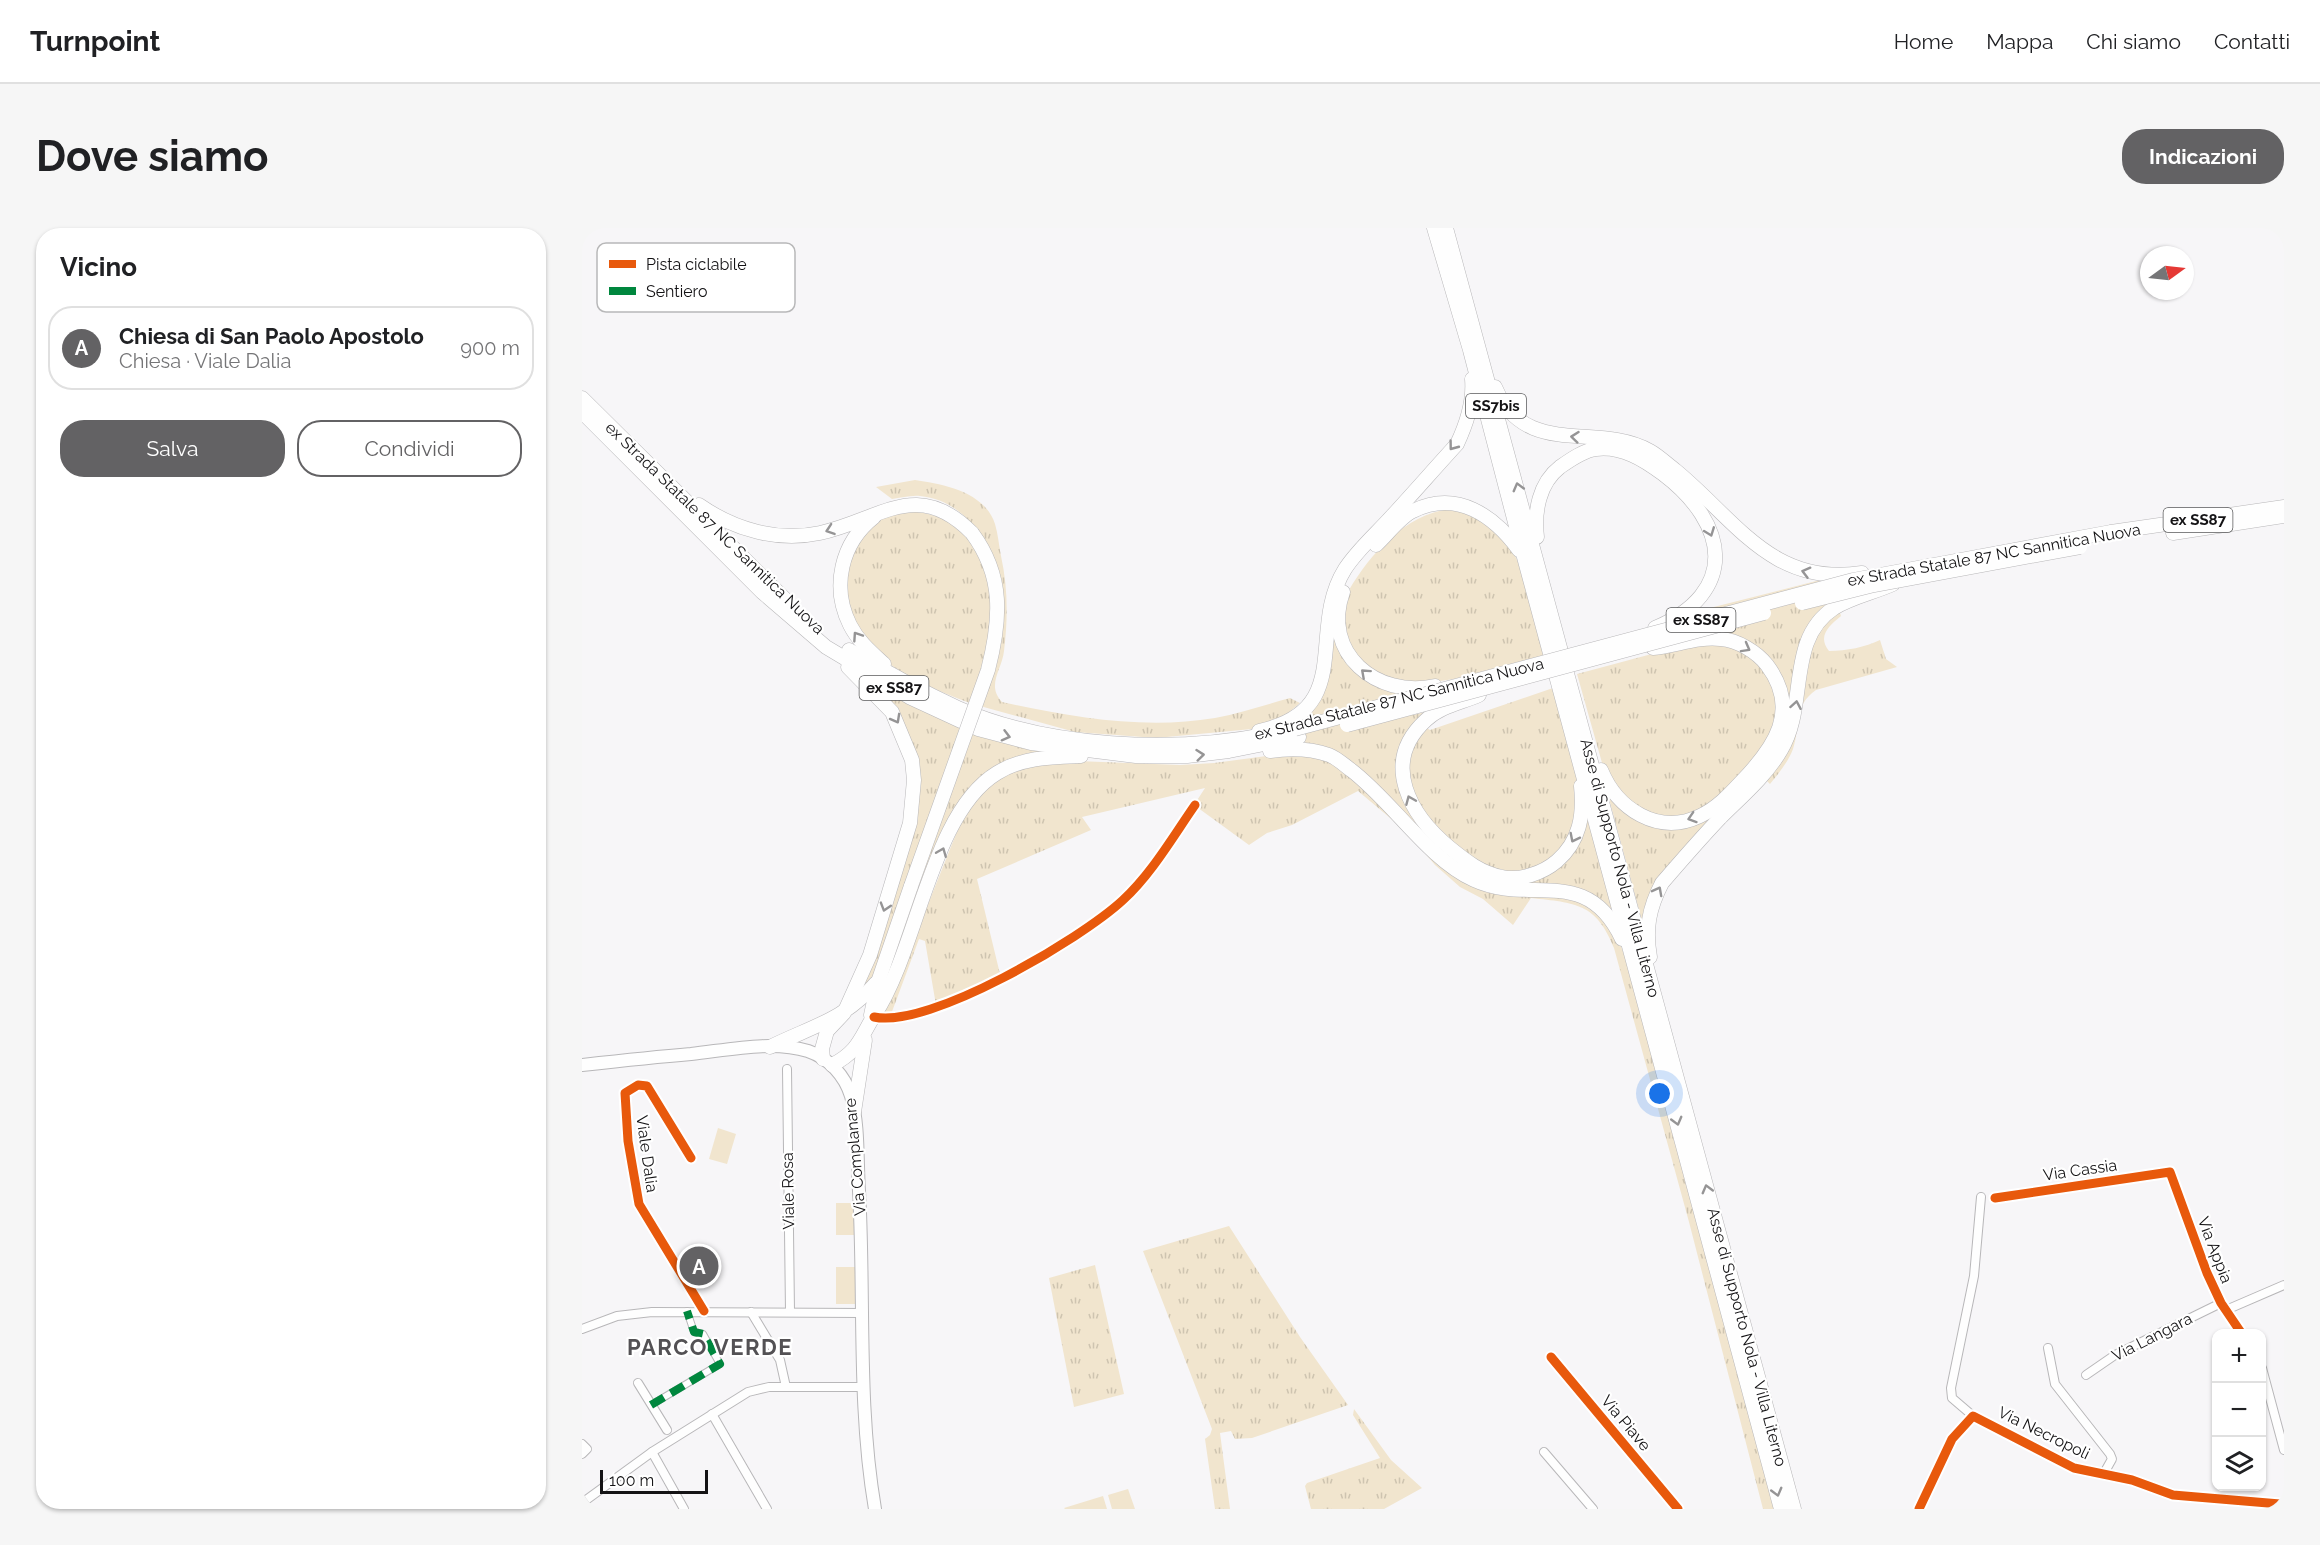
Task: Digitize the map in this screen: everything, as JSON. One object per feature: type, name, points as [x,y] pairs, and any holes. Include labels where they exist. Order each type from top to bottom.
[{"type":"highway","name":"Asse di Supporto Nola - Villa Literno","points":[[1434,228],[1470,350],[1781,1509]]},
{"type":"highway","name":"Asse di Supporto Nola - Villa Literno","points":[[1446,228],[1794,1509]]},
{"type":"highway","points":[[1470,311],[1496,390],[1514,416],[1538,432],[1632,443],[1652,451],[1681,482],[1753,544],[1800,571],[1850,575],[1904,574]]},
{"type":"highway","points":[[1461,684],[1417,689],[1388,685],[1373,680],[1354,663],[1346,649],[1340,633],[1339,603],[1345,585],[1377,538],[1457,444],[1467,422],[1473,392],[1470,350]]},
{"type":"highway","name":"ex Strada Statale 87 NC Sannitica Nuova","points":[[582,398],[775,590],[828,637],[898,677],[959,708],[1021,728],[1099,742],[1227,746]]},
{"type":"highway","name":"ex Strada Statale 87 NC Sannitica Nuova","points":[[582,412],[762,592],[826,647],[911,698],[978,729],[1031,743],[1136,756],[1187,756],[1298,733],[1497,686],[1630,644],[1853,580],[1904,574],[2284,507]]},
{"type":"highway","points":[[1544,584],[1536,534],[1536,507],[1550,475],[1571,459],[1596,448],[1627,452],[1681,482],[1711,532],[1716,555],[1713,574],[1707,589],[1695,605],[1679,617],[1630,644]]},
{"type":"highway","points":[[670,485],[724,520],[782,537],[821,533],[885,509],[918,504],[951,514],[972,533],[991,562],[998,606],[988,670],[878,982],[854,1112]]},
{"type":"highway","points":[[1227,746],[1254,753],[1298,733],[1322,681],[1331,597],[1346,567],[1377,538],[1413,511],[1441,503],[1467,505],[1506,533],[1524,557]]},
{"type":"highway","points":[[885,509],[863,526],[850,543],[840,569],[840,596],[849,625],[862,644],[898,677]]},
{"type":"highway","name":"ex Strada Statale 87 NC Sannitica Nuova","points":[[2111,537],[2284,516]]},
{"type":"highway","points":[[1581,723],[1591,740],[1608,788],[1627,807],[1649,818],[1673,822],[1699,816],[1720,804],[1777,757],[1790,733],[1797,702],[1803,655],[1813,629],[1822,617],[1835,608],[1904,574]]},
{"type":"highway","points":[[1630,644],[1722,639],[1757,654],[1772,672],[1778,684],[1782,712],[1778,735],[1758,772],[1662,883],[1652,903],[1647,926],[1649,953],[1664,1030]]},
{"type":"highway","name":"ex Strada Statale 87 NC Sannitica Nuova","points":[[1298,733],[1461,684],[1630,644]]},
{"type":"highway","points":[[826,647],[871,688],[892,712],[912,760],[914,780],[910,823],[870,955],[844,1013],[827,1031],[822,1049],[828,1062],[851,1053],[889,992],[956,819],[985,781],[1012,765],[1043,758],[1136,756]]},
{"type":"highway","points":[[1497,686],[1453,704],[1427,719],[1411,740],[1404,759],[1404,785],[1408,799],[1416,814],[1443,850],[1483,872],[1504,878],[1533,874],[1555,863],[1576,838],[1581,817],[1581,789],[1575,740]]},
{"type":"highway","points":[[1298,733],[1361,778],[1443,850],[1473,880],[1496,886],[1562,891],[1593,903],[1615,925],[1637,972]]},
{"type":"highway","points":[[770,1047],[829,1022],[844,1013],[861,1000],[878,982]]},
{"type":"highway","points":[[844,1013],[856,1009],[862,1011],[871,1023]]},
{"type":"main road","points":[[582,1065],[770,1047],[809,1051],[828,1062]]},
{"type":"main road","name":"Via Complanare","points":[[828,1062],[846,1084],[854,1112],[862,1246],[864,1387],[875,1509]]},
{"type":"street","points":[[871,1023],[893,1019],[951,1000],[1030,962],[1082,930],[1121,902],[1142,880],[1195,806]]},
{"type":"street","name":"Viale Rosa","points":[[787,1069],[790,1312]]},
{"type":"street","name":"Viale Dalia","points":[[691,1158],[647,1086],[638,1085],[625,1093],[628,1141],[639,1204],[704,1311]]},
{"type":"street","name":"Via Cassia","points":[[1995,1198],[2170,1172]]},
{"type":"street","name":"Via Appia","points":[[2170,1172],[2223,1307],[2238,1329]]},
{"type":"street","points":[[1973,1416],[1952,1398],[1951,1388],[1974,1276],[1981,1197]]},
{"type":"street","name":"Via Langara","points":[[2086,1375],[2115,1355],[2223,1307],[2284,1285]]},
{"type":"street","points":[[651,1404],[720,1364],[703,1334],[694,1332],[687,1311]]},
{"type":"street","points":[[582,1329],[618,1316],[652,1312],[862,1313]]},
{"type":"street","points":[[751,1312],[780,1360],[786,1387]]},
{"type":"street","points":[[2048,1348],[2055,1384],[2112,1459],[2103,1475]]},
{"type":"street","name":"Via Piave","points":[[1551,1357],[1678,1509]]},
{"type":"street","points":[[638,1383],[668,1430],[672,1430],[677,1436]]},
{"type":"street","points":[[2266,1383],[2284,1450]]},
{"type":"street","points":[[582,1503],[651,1452],[754,1390],[786,1387],[864,1387]]},
{"type":"street","points":[[712,1414],[767,1509]]},
{"type":"street","name":"Via Necropoli","points":[[1919,1509],[1952,1439],[1973,1416],[2074,1468],[2132,1480],[2173,1495],[2282,1503]]},
{"type":"street","points":[[668,1430],[665,1434],[668,1441]]},
{"type":"street","points":[[582,1444],[587,1449],[582,1454]]},
{"type":"street","points":[[651,1452],[684,1509]]},
{"type":"street","points":[[1544,1452],[1593,1509]]},
{"type":"green space","points":[[915,480],[950,487],[973,497],[990,513],[995,524],[1007,603],[1003,658],[995,683],[997,696],[1002,702],[1081,717],[1161,723],[1215,718],[1290,698],[1300,703],[1275,724],[1252,729],[1156,738],[1075,732],[980,706],[1001,583],[997,568],[974,526],[950,506],[936,499],[920,496],[892,499],[876,487]]},
{"type":"green space","points":[[1449,509],[1473,514],[1493,526],[1507,542],[1527,585],[1545,655],[1454,679],[1407,686],[1413,715],[1434,710],[1419,723],[1430,730],[1553,688],[1573,758],[1579,801],[1577,818],[1571,835],[1562,849],[1537,870],[1521,875],[1504,875],[1480,866],[1445,838],[1441,845],[1473,869],[1491,877],[1508,881],[1526,881],[1543,877],[1559,866],[1574,849],[1588,811],[1618,922],[1603,906],[1587,896],[1570,890],[1499,883],[1480,878],[1463,869],[1439,848],[1434,854],[1461,876],[1485,887],[1570,896],[1584,901],[1597,909],[1613,928],[1635,985],[1776,1509],[1763,1509],[1689,1222],[1614,948],[1600,922],[1583,908],[1572,904],[1531,898],[1513,925],[1483,899],[1460,887],[1435,865],[1408,833],[1358,791],[1292,825],[1267,833],[1249,845],[1194,805],[1205,788],[1082,817],[1091,830],[977,879],[1000,974],[936,1005],[925,941],[919,939],[890,1017],[883,1017],[964,814],[976,797],[1004,775],[1022,766],[1051,760],[1180,765],[1281,754],[1310,755],[1312,747],[1306,745],[1300,722],[1315,703],[1324,686],[1330,653],[1334,603],[1341,585],[1349,590],[1379,550],[1404,528],[1418,519]]},
{"type":"green space","points":[[907,511],[936,516],[953,524],[967,537],[986,566],[992,603],[991,620],[981,670],[970,703],[921,683],[887,662],[865,641],[850,609],[846,591],[846,573],[857,540],[878,521]]},
{"type":"green space","points":[[1824,579],[1841,616],[1824,636],[1829,651],[1856,648],[1880,640],[1886,659],[1897,667],[1816,690],[1809,696],[1801,709],[1793,749],[1780,772],[1770,784],[1759,773],[1668,869],[1656,886],[1642,921],[1608,795],[1636,817],[1654,824],[1672,825],[1703,816],[1731,795],[1757,770],[1752,765],[1715,803],[1692,815],[1658,817],[1634,808],[1621,798],[1606,777],[1577,674],[1689,644],[1691,648],[1711,643],[1704,614],[1688,618],[1698,611]]},
{"type":"green space","points":[[874,684],[1050,750],[970,793],[885,990],[910,870],[870,984],[864,983],[918,775]]},
{"type":"green space","points":[[718,1128],[736,1134],[727,1164],[709,1159]]},
{"type":"green space","points":[[836,1203],[855,1203],[855,1235],[836,1235]]},
{"type":"green space","points":[[1229,1226],[1300,1337],[1348,1405],[1252,1438],[1235,1439],[1231,1431],[1220,1433],[1230,1509],[1215,1509],[1205,1439],[1210,1435],[1212,1429],[1143,1251]]},
{"type":"green space","points":[[1095,1265],[1124,1394],[1074,1407],[1049,1278]]},
{"type":"green space","points":[[836,1267],[856,1267],[857,1304],[836,1304]]},
{"type":"green space","points":[[1354,1409],[1391,1460],[1422,1488],[1384,1509],[1311,1509],[1305,1486],[1307,1483],[1380,1458],[1353,1415]]},
{"type":"green space","points":[[1128,1489],[1135,1509],[1112,1509],[1108,1495]]},
{"type":"green space","points":[[1103,1496],[1107,1509],[1064,1508]]},
{"type":"marked path","points":[[651,1405],[720,1364],[703,1334],[694,1332],[687,1311]]},
{"type":"cycle path","points":[[874,1017],[899,1017],[966,996],[1003,978],[1074,936],[1102,917],[1133,890],[1161,855],[1195,805]]},
{"type":"cycle path","points":[[691,1158],[647,1086],[638,1085],[625,1093],[628,1141],[639,1204],[704,1311]]},
{"type":"cycle path","points":[[1995,1198],[2170,1172],[2207,1273],[2221,1303],[2239,1329]]},
{"type":"cycle path","points":[[1551,1357],[1678,1509]]},
{"type":"cycle path","points":[[1919,1509],[1952,1439],[1973,1416],[2074,1468],[2132,1480],[2173,1495],[2280,1504]]},
{"type":"place","name":"Chiesa di San Paolo Apostolo","points":[[699,1266]]},
{"type":"district","name":"PARCO VERDE","points":[[710,1347]]}]
